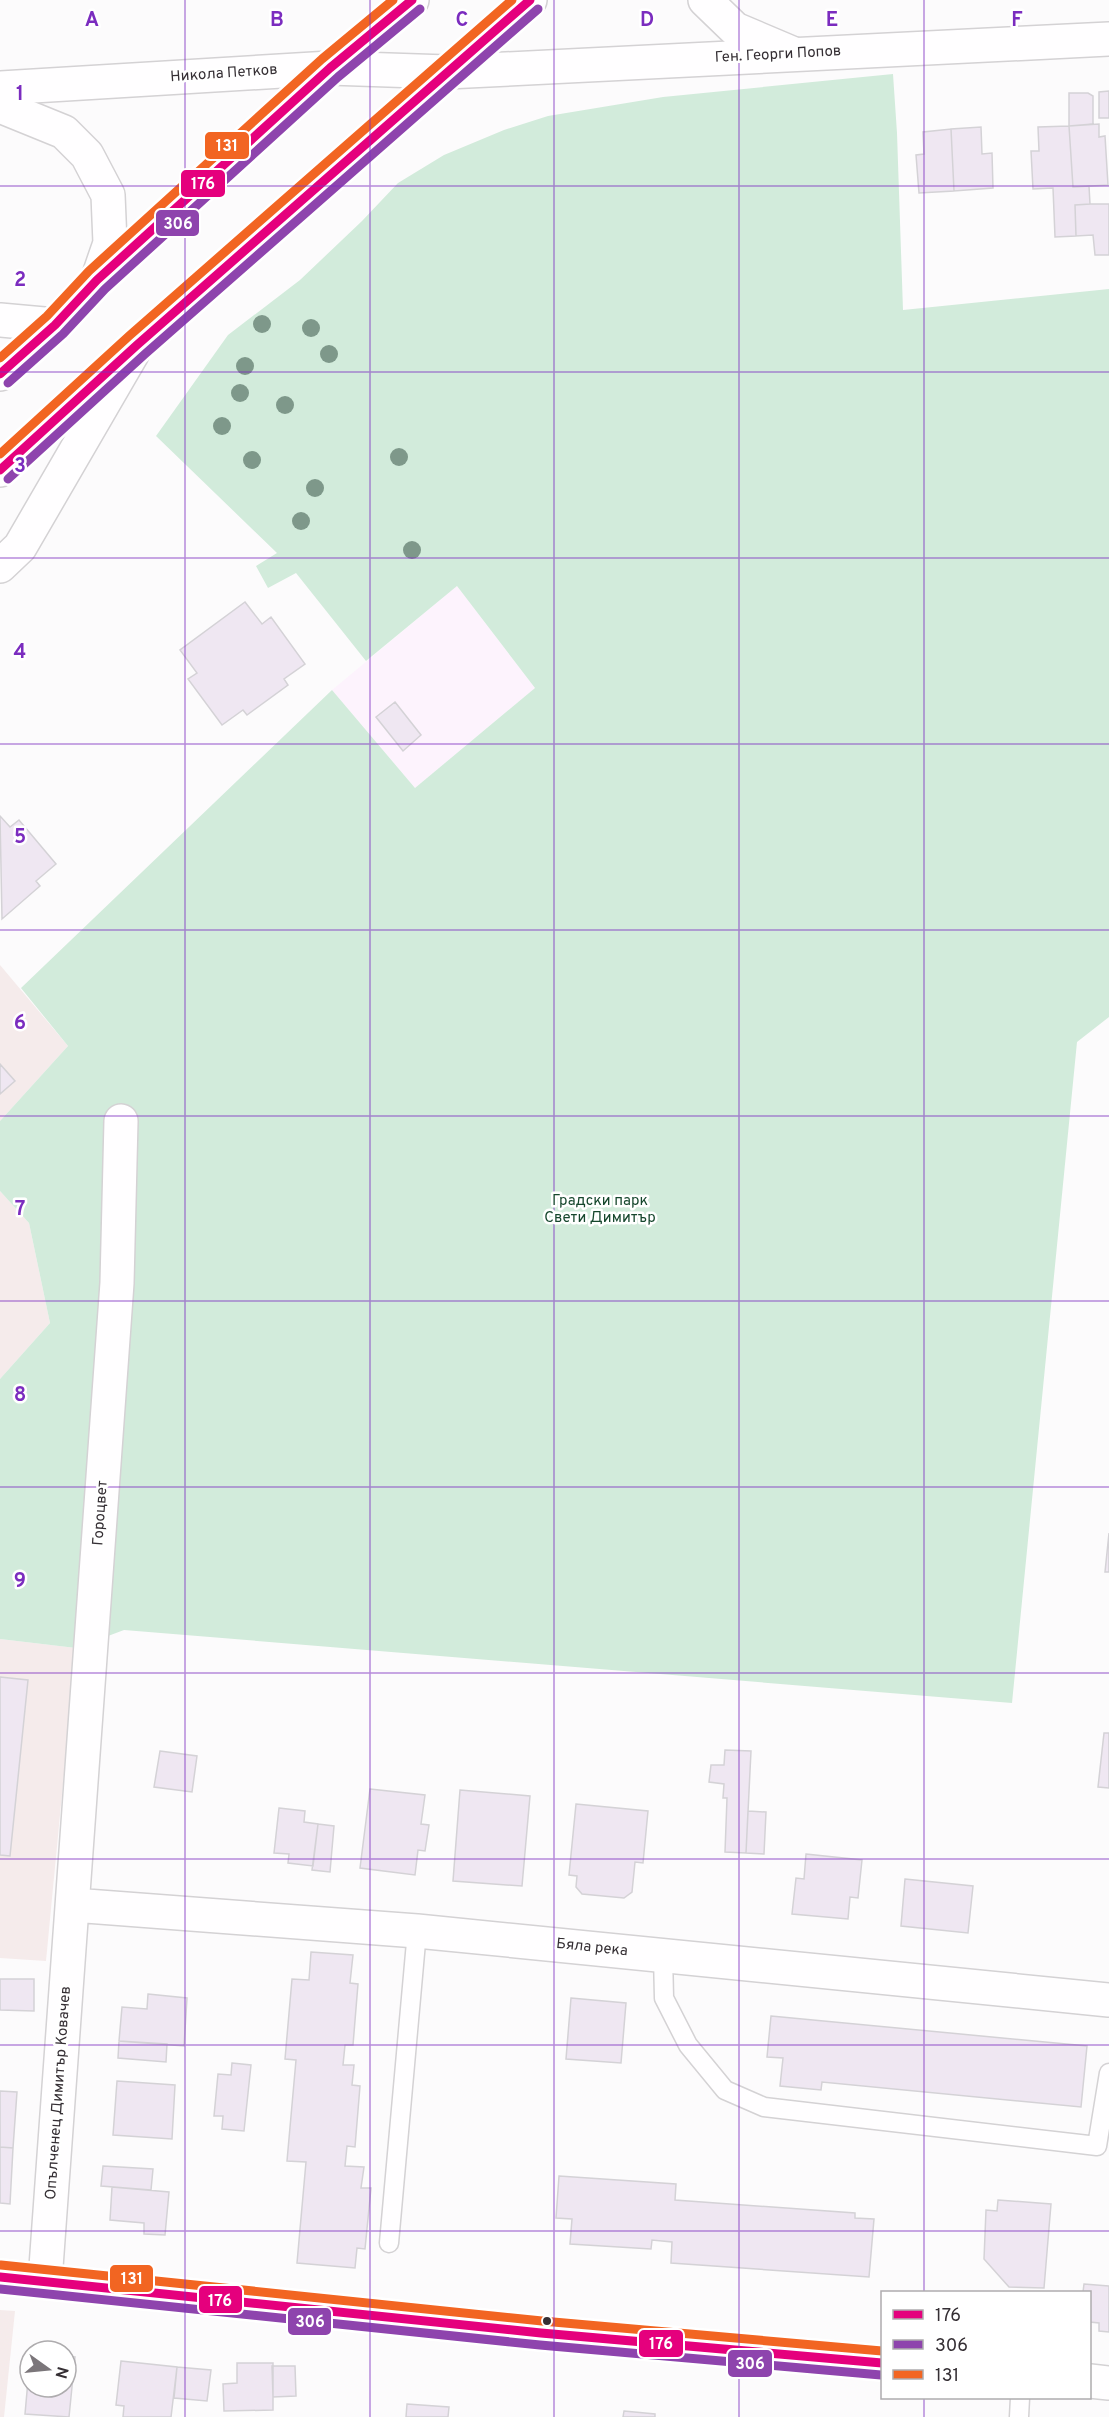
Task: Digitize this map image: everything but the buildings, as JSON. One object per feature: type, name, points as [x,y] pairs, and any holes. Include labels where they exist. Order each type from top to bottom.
[{"type":"street","points":[[0,374],[55,326],[97,280],[330,68],[412,0]]},
{"type":"street","points":[[0,470],[137,345],[530,0]]},
{"type":"street","points":[[705,0],[735,29],[794,54]]},
{"type":"street","name":"Ген. Георги Попов","points":[[447,72],[565,68],[1109,39]]},
{"type":"street","name":"Никола Петков","points":[[0,88],[330,68],[447,72]]},
{"type":"street","points":[[0,106],[64,132],[87,155],[108,195],[110,243],[97,280]]},
{"type":"street","points":[[0,320],[55,326]]},
{"type":"street","points":[[0,566],[20,547],[137,345]]},
{"type":"street","name":"Гороцвет","points":[[74,1905],[117,1283],[121,1121]]},
{"type":"street","name":"Бяла река","points":[[74,1905],[417,1931],[1109,2000]]},
{"type":"street","name":"Опълченец Димитър Ковачев","points":[[45,2281],[74,1905]]},
{"type":"street","points":[[0,2277],[541,2333],[881,2363]]},
{"type":"street","points":[[1091,2381],[1109,2383]]},
{"type":"lane","points":[[390,2243],[417,1931]]},
{"type":"lane","points":[[663,1955],[664,1998],[688,2046],[725,2090],[764,2107],[1097,2146],[1109,2073]]},
{"type":"lane","points":[[1019,2417],[1020,2399]]},
{"type":"shaded area","points":[[457,586],[535,688],[415,788],[332,690]]},
{"type":"shaded area","points":[[0,965],[68,1046],[0,1121]]},
{"type":"shaded area","points":[[0,1191],[29,1223],[50,1323],[0,1379]]},
{"type":"shaded area","points":[[0,1639],[76,1648],[46,1961],[0,1958]]},
{"type":"shaded area","points":[[0,2310],[15,2311],[4,2417],[0,2417]]},
{"type":"green space","name":"Градски парк Свети Димитър","points":[[893,74],[903,310],[1109,289],[1109,1017],[1077,1042],[1012,1703],[124,1630],[76,1648],[0,1639],[0,1379],[50,1323],[29,1223],[0,1191],[0,1121],[68,1046],[21,988],[332,690],[415,788],[535,688],[457,586],[366,661],[296,573],[268,588],[256,566],[277,553],[156,436],[228,335],[300,280],[398,183],[444,155],[504,130],[548,116],[663,97]]},
{"type":"transit line","name":"131","points":[[0,358],[47,316],[89,271],[322,59],[393,0]]},
{"type":"transit line","name":"176","points":[[0,374],[55,325],[97,280],[330,68],[412,0]]},
{"type":"transit line","name":"131","points":[[0,454],[129,336],[512,0]]},
{"type":"transit line","name":"176","points":[[0,470],[137,345],[530,0]]},
{"type":"transit line","name":"306","points":[[8,383],[63,334],[105,289],[338,77],[420,9]]},
{"type":"transit line","name":"306","points":[[8,479],[145,354],[538,9]]},
{"type":"transit line","name":"131","points":[[1,2265],[542,2321],[881,2351]]},
{"type":"transit line","name":"176","points":[[0,2277],[541,2333],[881,2363]]},
{"type":"transit line","name":"306","points":[[0,2289],[540,2345],[881,2375]]}]
